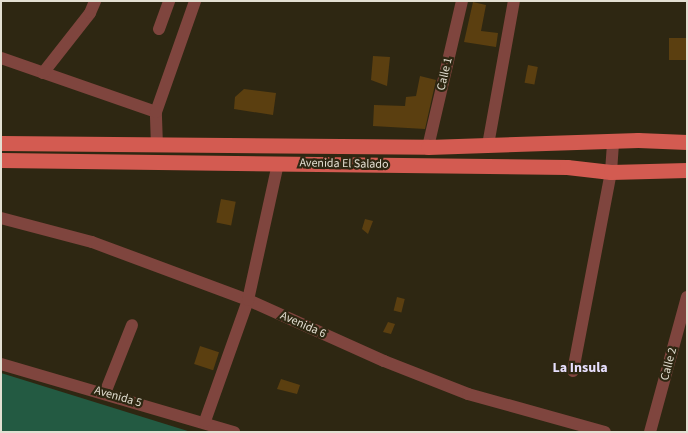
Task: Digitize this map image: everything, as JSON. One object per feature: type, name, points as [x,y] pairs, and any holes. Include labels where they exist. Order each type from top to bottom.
[{"type":"main road","name":"Avenida El Salado","points":[[1,143],[157,146],[428,147],[613,141],[687,142]]},
{"type":"main road","name":"Avenida El Salado","points":[[1,160],[567,167],[611,172],[687,170]]},
{"type":"street","points":[[43,73],[90,13],[95,1]]},
{"type":"street","points":[[159,29],[168,1]]},
{"type":"street","points":[[157,146],[156,112],[195,1]]},
{"type":"street","name":"Calle 1","points":[[428,147],[462,1]]},
{"type":"street","points":[[488,145],[514,1]]},
{"type":"street","points":[[1,58],[156,112]]},
{"type":"street","points":[[573,371],[611,172],[613,141]]},
{"type":"street","points":[[204,421],[248,300],[278,164]]},
{"type":"street","name":"Avenida 6","points":[[1,218],[92,242],[248,300],[384,361],[468,394],[605,432]]},
{"type":"street","name":"Calle 2","points":[[650,432],[687,296]]},
{"type":"street","points":[[105,393],[132,325]]},
{"type":"street","name":"Avenida 5","points":[[1,364],[204,421],[234,432]]},
{"type":"green space","points":[[1,373],[191,432],[1,432]]},
{"type":"building","points":[[473,2],[486,5],[481,31],[498,33],[496,47],[464,42]]},
{"type":"building","points":[[669,38],[687,38],[687,60],[669,60]]},
{"type":"building","points":[[373,56],[390,57],[387,86],[371,80]]},
{"type":"building","points":[[528,65],[538,67],[534,85],[525,83]]},
{"type":"building","points":[[420,76],[436,80],[425,129],[373,126],[374,105],[405,106],[406,97],[416,96]]},
{"type":"building","points":[[244,89],[276,93],[273,115],[234,109],[235,97]]},
{"type":"building","points":[[221,199],[236,202],[231,225],[216,223]]},
{"type":"building","points":[[365,219],[373,221],[368,234],[362,229]]},
{"type":"building","points":[[397,297],[405,299],[401,313],[394,311]]},
{"type":"building","points":[[388,322],[395,324],[391,334],[383,332]]},
{"type":"building","points":[[200,346],[219,352],[213,370],[194,364]]},
{"type":"building","points":[[281,379],[300,385],[297,394],[277,389]]},
{"type":"district","name":"La Insula","points":[[580,368]]}]
